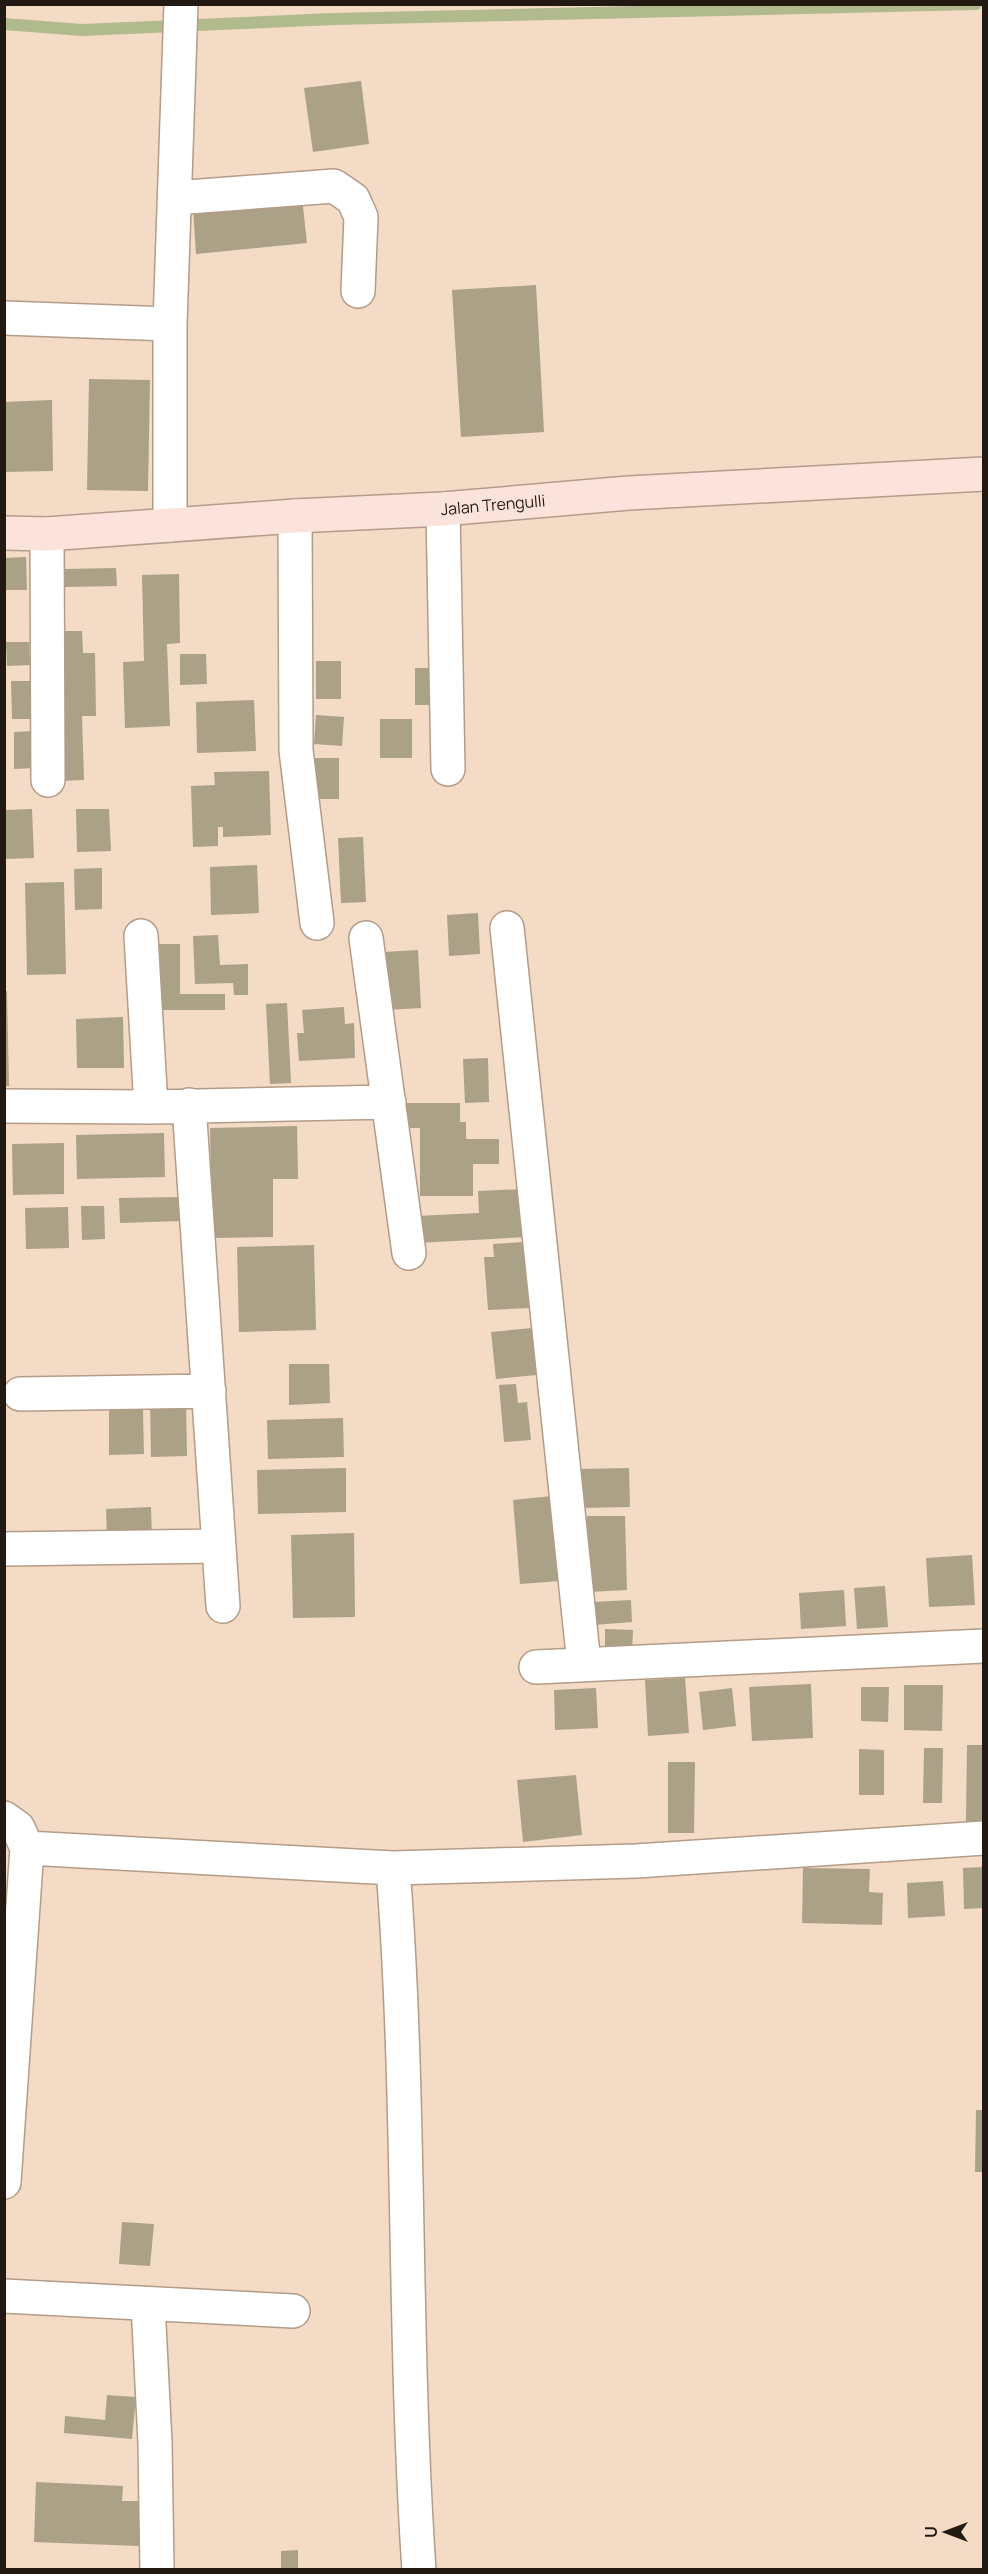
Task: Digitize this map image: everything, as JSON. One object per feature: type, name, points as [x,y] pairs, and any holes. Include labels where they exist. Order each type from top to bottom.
[{"type":"main road","name":"Jalan Trengulli","points":[[4,533],[47,534],[295,516],[443,509],[628,493],[984,474]]},
{"type":"street","points":[[170,525],[170,324],[181,6]]},
{"type":"street","points":[[175,198],[334,186],[353,200],[361,217],[358,291]]},
{"type":"street","points":[[4,318],[170,324]]},
{"type":"street","points":[[443,509],[448,769]]},
{"type":"street","points":[[295,516],[296,750],[317,923]]},
{"type":"street","points":[[47,534],[48,780]]},
{"type":"street","points":[[507,928],[584,1664]]},
{"type":"street","points":[[141,936],[151,1107]]},
{"type":"street","points":[[366,938],[409,1253]]},
{"type":"street","points":[[4,1106],[151,1107],[389,1102]]},
{"type":"street","points":[[189,1105],[223,1606]]},
{"type":"street","points":[[20,1394],[209,1390]]},
{"type":"street","points":[[4,1549],[218,1546]]},
{"type":"street","points":[[536,1667],[984,1646]]},
{"type":"street","points":[[4,1818],[18,1828],[27,1848],[4,2182]]},
{"type":"street","points":[[27,1848],[393,1868],[636,1861],[984,1838]]},
{"type":"street","points":[[393,1868],[400,1964],[412,2465],[419,2570]]},
{"type":"street","points":[[4,2296],[293,2311]]},
{"type":"street","points":[[148,2304],[155,2443],[157,2570]]},
{"type":"building","points":[[361,81],[369,144],[313,152],[304,88]]},
{"type":"building","points":[[302,198],[307,243],[196,254],[193,208]]},
{"type":"building","points":[[536,285],[544,432],[461,437],[452,290]]},
{"type":"building","points":[[89,379],[150,380],[148,491],[87,490]]},
{"type":"building","points":[[52,400],[53,471],[4,472],[4,402]]},
{"type":"building","points":[[26,557],[27,590],[4,590],[4,558]]},
{"type":"building","points":[[116,568],[117,586],[64,587],[64,569]]},
{"type":"building","points":[[179,574],[180,643],[167,644],[170,726],[125,728],[123,662],[144,661],[142,575]]},
{"type":"building","points":[[53,631],[82,631],[83,653],[95,653],[96,716],[82,716],[84,780],[57,781]]},
{"type":"building","points":[[6,642],[29,642],[30,665],[7,666]]},
{"type":"building","points":[[180,654],[206,654],[207,684],[180,685]]},
{"type":"building","points":[[316,661],[341,661],[341,699],[316,699]]},
{"type":"building","points":[[415,668],[434,668],[434,705],[415,705]]},
{"type":"building","points":[[11,681],[31,681],[32,719],[12,719]]},
{"type":"building","points":[[254,700],[256,751],[197,753],[196,702]]},
{"type":"building","points":[[316,715],[344,717],[342,746],[314,744]]},
{"type":"building","points":[[380,719],[412,719],[412,758],[380,758]]},
{"type":"building","points":[[34,731],[35,768],[14,769],[14,732]]},
{"type":"building","points":[[314,758],[339,758],[339,799],[314,799]]},
{"type":"building","points":[[269,771],[271,835],[223,837],[223,827],[218,827],[218,846],[193,847],[191,786],[215,785],[214,772]]},
{"type":"building","points":[[32,809],[34,858],[4,859],[4,810]]},
{"type":"building","points":[[76,809],[109,809],[111,851],[77,852]]},
{"type":"building","points":[[363,837],[366,902],[341,903],[338,838]]},
{"type":"building","points":[[257,865],[259,913],[211,915],[210,867]]},
{"type":"building","points":[[102,868],[102,909],[75,910],[74,869]]},
{"type":"building","points":[[64,882],[66,974],[27,975],[25,883]]},
{"type":"building","points":[[478,913],[480,954],[449,956],[447,915]]},
{"type":"building","points":[[218,935],[220,965],[248,964],[248,995],[234,995],[233,983],[195,984],[193,936]]},
{"type":"building","points":[[156,944],[180,944],[180,994],[225,994],[225,1010],[157,1010]]},
{"type":"building","points":[[418,950],[421,1008],[387,1010],[384,952]]},
{"type":"building","points":[[4,991],[7,991],[9,1086],[4,1086]]},
{"type":"building","points":[[287,1003],[291,1083],[270,1084],[266,1004]]},
{"type":"building","points":[[344,1007],[345,1024],[354,1023],[355,1058],[299,1061],[297,1033],[304,1033],[302,1010]]},
{"type":"building","points":[[123,1017],[124,1068],[77,1068],[76,1019]]},
{"type":"building","points":[[488,1058],[489,1102],[465,1103],[463,1059]]},
{"type":"building","points":[[407,1103],[460,1103],[460,1122],[466,1122],[466,1139],[499,1139],[499,1164],[473,1164],[473,1196],[420,1196],[420,1128],[407,1128]]},
{"type":"building","points":[[297,1126],[298,1179],[273,1179],[273,1237],[212,1238],[210,1128]]},
{"type":"building","points":[[164,1133],[165,1177],[77,1179],[76,1135]]},
{"type":"building","points":[[64,1143],[64,1194],[13,1195],[12,1144]]},
{"type":"building","points":[[524,1189],[527,1237],[417,1243],[416,1216],[479,1213],[478,1191]]},
{"type":"building","points":[[181,1197],[181,1221],[120,1223],[119,1198]]},
{"type":"building","points":[[81,1206],[104,1206],[105,1239],[82,1240]]},
{"type":"building","points":[[68,1207],[69,1248],[26,1249],[25,1208]]},
{"type":"building","points":[[526,1242],[530,1308],[488,1310],[484,1257],[494,1257],[493,1244]]},
{"type":"building","points":[[314,1245],[316,1330],[239,1332],[237,1247]]},
{"type":"building","points":[[532,1328],[536,1375],[496,1379],[491,1332]]},
{"type":"building","points":[[289,1364],[329,1364],[330,1403],[289,1405]]},
{"type":"building","points":[[516,1384],[518,1403],[527,1402],[531,1440],[504,1442],[499,1385]]},
{"type":"building","points":[[186,1399],[187,1456],[151,1457],[150,1400]]},
{"type":"building","points":[[109,1410],[143,1410],[144,1454],[109,1455]]},
{"type":"building","points":[[343,1418],[344,1457],[268,1459],[267,1420]]},
{"type":"building","points":[[346,1468],[346,1512],[258,1514],[257,1470]]},
{"type":"building","points":[[629,1468],[630,1507],[580,1508],[579,1469]]},
{"type":"building","points":[[552,1496],[560,1581],[520,1584],[513,1500]]},
{"type":"building","points":[[151,1507],[152,1538],[107,1539],[106,1509]]},
{"type":"building","points":[[587,1516],[625,1516],[627,1590],[589,1592]]},
{"type":"building","points":[[354,1533],[355,1617],[293,1618],[291,1535]]},
{"type":"building","points":[[972,1555],[975,1605],[929,1607],[926,1558]]},
{"type":"building","points":[[885,1586],[888,1627],[857,1629],[854,1588]]},
{"type":"building","points":[[844,1590],[846,1626],[801,1629],[799,1593]]},
{"type":"building","points":[[631,1600],[632,1622],[594,1625],[593,1602]]},
{"type":"building","points":[[605,1629],[633,1630],[632,1651],[605,1650]]},
{"type":"building","points":[[685,1678],[689,1733],[648,1736],[645,1680]]},
{"type":"building","points":[[811,1684],[813,1738],[752,1741],[749,1687]]},
{"type":"building","points":[[904,1685],[943,1685],[942,1731],[904,1730]]},
{"type":"building","points":[[861,1687],[889,1687],[888,1722],[861,1721]]},
{"type":"building","points":[[596,1688],[598,1728],[555,1730],[554,1690]]},
{"type":"building","points":[[732,1688],[736,1726],[703,1730],[699,1692]]},
{"type":"building","points":[[967,1745],[984,1745],[984,1821],[966,1821]]},
{"type":"building","points":[[924,1748],[943,1748],[942,1803],[923,1803]]},
{"type":"building","points":[[859,1749],[884,1750],[884,1795],[859,1795]]},
{"type":"building","points":[[668,1762],[695,1762],[694,1833],[668,1833]]},
{"type":"building","points":[[576,1775],[582,1835],[523,1842],[517,1780]]},
{"type":"building","points":[[984,1867],[984,1908],[964,1909],[963,1868]]},
{"type":"building","points":[[803,1868],[870,1869],[869,1892],[883,1893],[882,1925],[802,1923]]},
{"type":"building","points":[[943,1881],[945,1916],[908,1918],[907,1883]]},
{"type":"building","points":[[976,2110],[984,2110],[984,2172],[975,2172]]},
{"type":"building","points":[[122,2222],[154,2224],[150,2266],[119,2264]]},
{"type":"building","points":[[107,2395],[136,2397],[132,2439],[64,2433],[65,2416],[105,2420]]},
{"type":"building","points":[[36,2482],[123,2486],[122,2501],[140,2501],[139,2546],[34,2542]]},
{"type":"building","points":[[298,2550],[298,2570],[281,2570],[281,2551]]},
{"type":"waterway","points":[[4,24],[82,30],[334,19],[976,4]]}]
